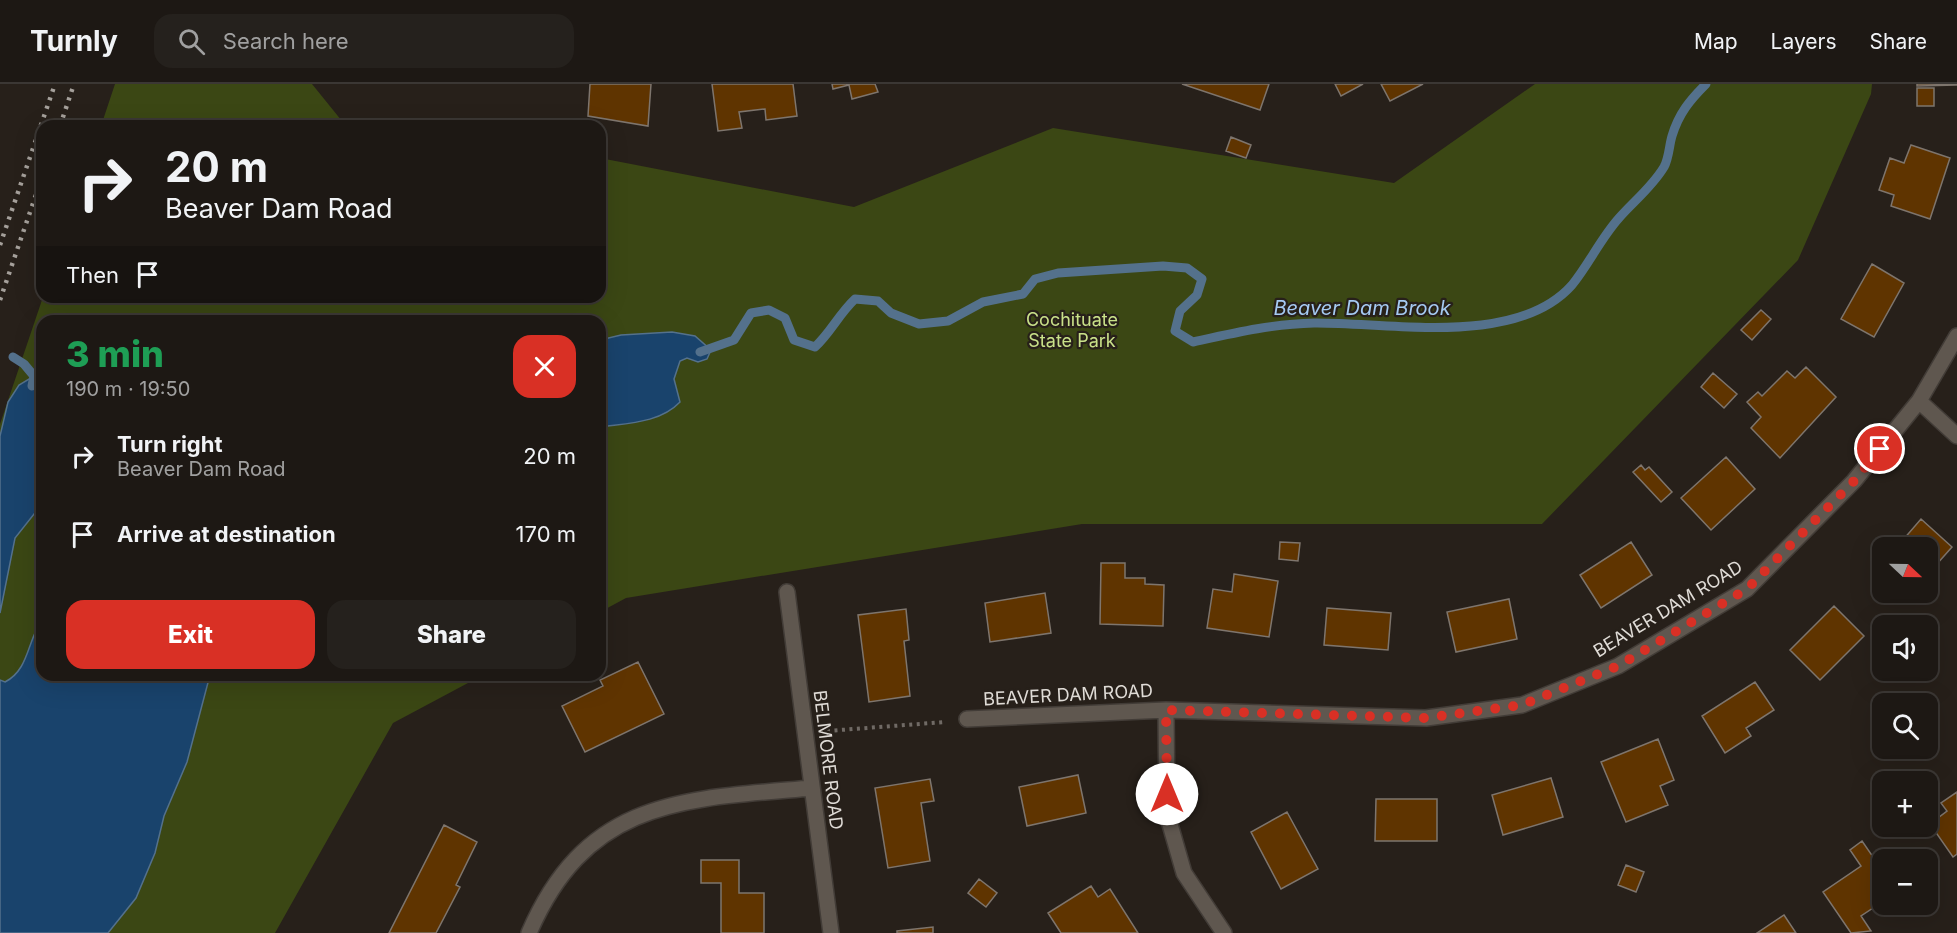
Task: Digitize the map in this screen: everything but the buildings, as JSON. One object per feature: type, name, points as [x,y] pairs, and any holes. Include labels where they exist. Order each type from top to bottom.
[{"type":"street","name":"BEAVER DAM ROAD","points":[[967,719],[1166,710],[1426,718],[1522,705],[1618,666],[1747,589],[1854,481],[1919,401],[1957,336]]},
{"type":"street","points":[[1919,401],[1957,436]]},
{"type":"street","name":"BELMORE ROAD","points":[[787,592],[831,933]]},
{"type":"street","points":[[1166,710],[1167,814],[1184,873],[1224,933]]},
{"type":"street","points":[[529,933],[551,890],[568,866],[607,834],[641,814],[696,798],[812,788]]},
{"type":"path","points":[[805,733],[983,718]]},
{"type":"green space","points":[[115,84],[312,84],[341,120],[103,120]]},
{"type":"green space","name":"Cochituate State Park","points":[[1535,84],[1872,84],[1871,94],[1798,260],[1542,524],[1082,524],[626,598],[606,609],[606,315],[37,315],[41,303],[606,303],[606,159],[854,207],[1053,128],[1394,183]]},
{"type":"green space","name":"Cochituate State Park","points":[[36,318],[36,681],[472,681],[393,723],[275,933],[0,933],[0,424]]},
{"type":"water","points":[[672,332],[695,336],[711,350],[707,359],[698,362],[687,358],[680,361],[674,379],[680,402],[672,409],[653,418],[606,426],[606,339],[621,335]]},
{"type":"water","points":[[36,376],[36,512],[15,538],[0,613],[0,436],[8,402],[19,385]]},
{"type":"water","points":[[36,630],[36,681],[208,681],[187,762],[164,816],[155,853],[136,898],[108,933],[0,933],[0,680],[5,682],[13,677],[23,663]]},
{"type":"waterway","name":"Beaver Dam Brook","points":[[700,352],[734,340],[751,313],[769,310],[785,318],[794,340],[815,347],[855,299],[878,301],[891,313],[919,324],[948,321],[983,302],[1023,294],[1035,279],[1058,273],[1163,266],[1187,268],[1202,279],[1197,295],[1180,311],[1175,331],[1193,342],[1283,325],[1314,323],[1450,327],[1486,324],[1519,317],[1548,305],[1572,285],[1613,226],[1659,174],[1666,163],[1678,120],[1690,101],[1706,84]]},
{"type":"waterway","points":[[13,357],[24,364],[34,376],[32,386]]},
{"type":"railway","points":[[43,120],[55,84]]},
{"type":"railway","points":[[62,120],[74,84]]},
{"type":"railway","points":[[0,245],[36,140]]},
{"type":"railway","points":[[0,300],[36,195]]},
{"type":"route","points":[[1167,794],[1166,710],[1426,718],[1522,705],[1618,666],[1747,589],[1854,481],[1880,449]]}]
